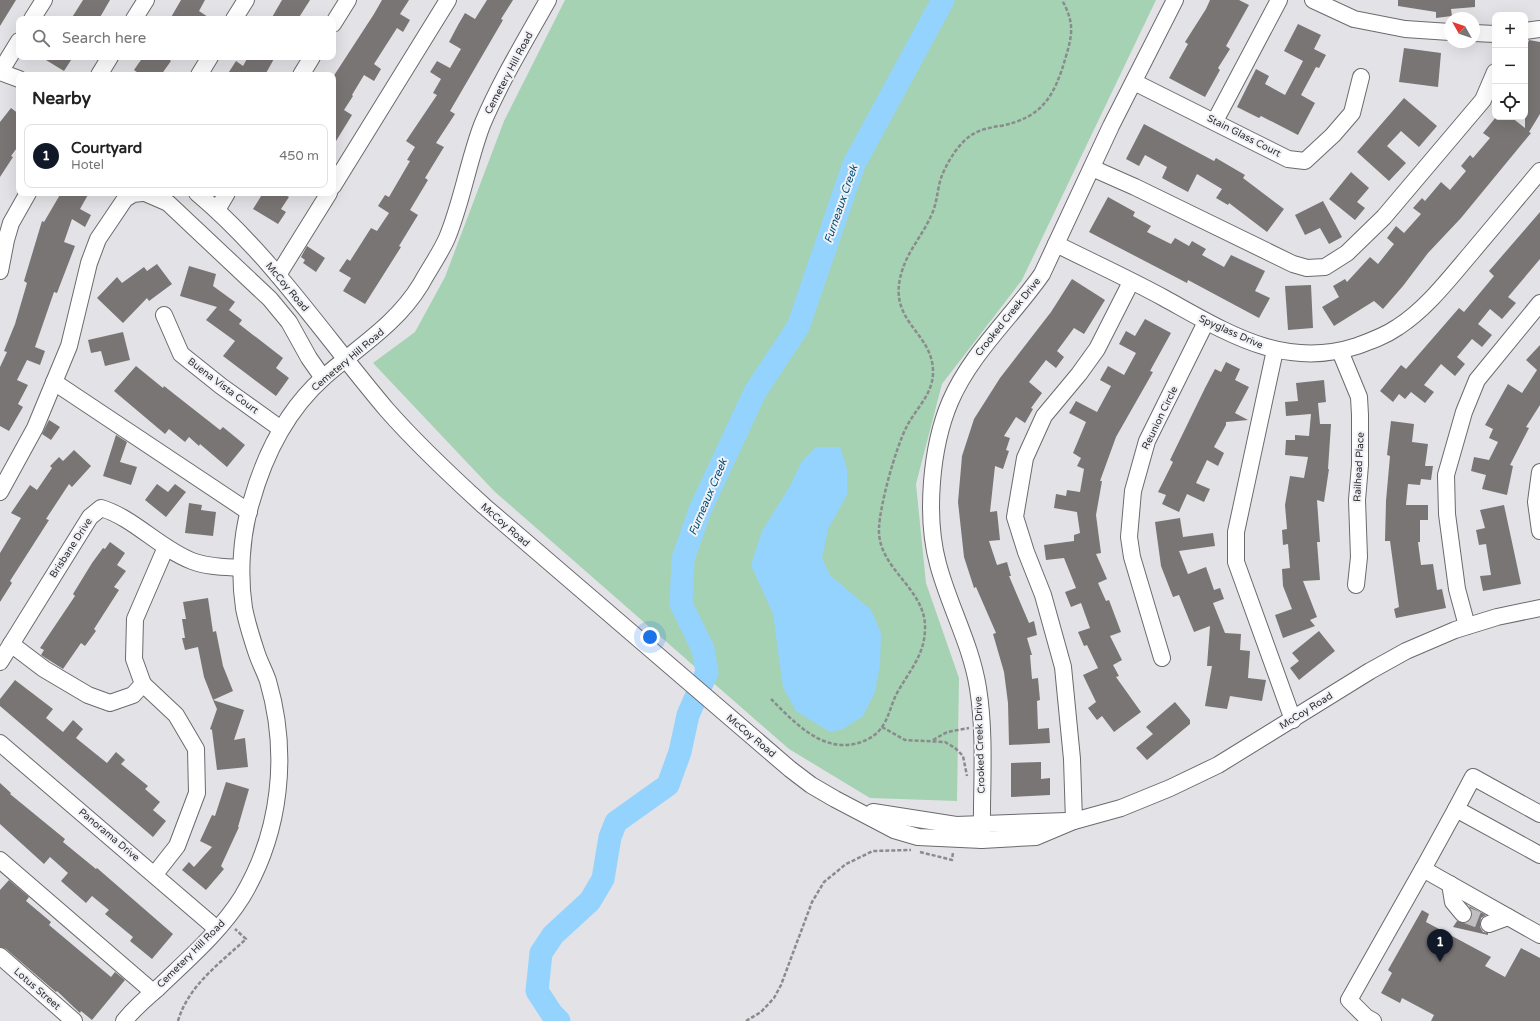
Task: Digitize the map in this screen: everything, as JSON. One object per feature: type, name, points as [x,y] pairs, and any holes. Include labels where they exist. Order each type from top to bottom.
[{"type":"street","points":[[34,16],[44,0]]},
{"type":"street","points":[[136,16],[146,0]]},
{"type":"street","points":[[236,16],[246,0]]},
{"type":"street","points":[[336,19],[348,0]]},
{"type":"street","points":[[336,181],[448,0]]},
{"type":"street","name":"Cemetery Hill Road","points":[[124,1021],[217,929],[242,897],[256,868],[272,826],[279,773],[280,755],[278,729],[268,680],[258,658],[244,609],[241,568],[249,512],[259,479],[281,429],[293,412],[323,378],[386,327],[406,306],[443,245],[474,150],[494,97],[548,0]]},
{"type":"street","name":"Crooked Creek Drive","points":[[982,832],[982,728],[978,688],[970,649],[938,564],[933,536],[931,480],[950,403],[964,375],[982,348],[1034,286],[1042,274],[1134,82],[1176,0]]},
{"type":"street","points":[[1215,121],[1278,0]]},
{"type":"street","points":[[1313,0],[1354,19],[1405,29],[1444,32]]},
{"type":"street","points":[[1528,31],[1540,29]]},
{"type":"street","points":[[1480,33],[1492,34]]},
{"type":"street","points":[[16,46],[0,72],[16,78]]},
{"type":"street","points":[[101,72],[108,60]]},
{"type":"street","points":[[200,72],[208,60]]},
{"type":"street","points":[[303,72],[310,60]]},
{"type":"street","name":"Stain Glass Court","points":[[1134,82],[1215,121],[1288,159],[1305,161],[1352,113],[1361,77]]},
{"type":"street","points":[[1092,168],[1135,187],[1293,264],[1307,268],[1325,267],[1347,253],[1384,217],[1483,100],[1492,79]]},
{"type":"street","name":"Spyglass Drive","points":[[1056,244],[1206,322],[1258,345],[1275,350],[1316,354],[1340,351],[1381,338],[1415,313],[1441,289],[1540,171]]},
{"type":"street","points":[[0,271],[11,223],[26,196]]},
{"type":"street","points":[[0,492],[35,428],[69,346],[89,263],[98,239],[125,199],[130,196]]},
{"type":"street","points":[[150,196],[168,203],[270,299],[289,322],[309,358],[323,378]]},
{"type":"street","name":"McCoy Road","points":[[201,196],[217,210],[278,275],[388,410],[438,465],[752,737],[811,785],[857,810],[956,825],[982,832],[1074,821],[1121,808],[1170,788],[1218,765],[1370,671],[1406,651],[1467,626],[1497,617],[1540,608]]},
{"type":"street","points":[[217,210],[225,196]]},
{"type":"street","points":[[278,275],[327,196]]},
{"type":"street","points":[[1074,821],[1072,759],[1063,667],[1043,595],[1026,552],[1015,517],[1024,458],[1044,416],[1079,374],[1097,349],[1131,282]]},
{"type":"street","points":[[1467,626],[1458,589],[1447,514],[1446,475],[1464,412],[1477,380],[1540,303]]},
{"type":"street","name":"Buena Vista Court","points":[[164,315],[181,354],[221,386],[281,429]]},
{"type":"street","name":"Reunion Circle","points":[[1162,658],[1132,557],[1129,537],[1133,491],[1147,441],[1206,322]]},
{"type":"street","points":[[1275,350],[1236,532],[1236,562],[1293,720]]},
{"type":"street","name":"Railhead Place","points":[[1340,351],[1359,397],[1360,403],[1360,465],[1357,500],[1359,557],[1356,586]]},
{"type":"street","points":[[54,382],[249,512]]},
{"type":"street","points":[[1540,472],[1536,502],[1540,531]]},
{"type":"street","name":"Brisbane Drive","points":[[0,662],[90,517],[101,508],[113,512],[178,555],[203,564],[241,568]]},
{"type":"street","points":[[155,874],[177,846],[197,793],[196,749],[176,715],[143,684],[134,659],[135,620],[166,547]]},
{"type":"street","points":[[11,644],[44,669],[88,695],[110,703],[133,696],[143,684]]},
{"type":"street","name":"Panorama Drive","points":[[0,742],[217,929]]},
{"type":"street","points":[[1373,1021],[1366,1017],[1349,1000],[1473,777],[1540,814]]},
{"type":"street","points":[[1456,809],[1540,855]]},
{"type":"street","points":[[0,860],[153,992]]},
{"type":"street","points":[[1423,869],[1540,935]]},
{"type":"street","points":[[1450,884],[1453,902],[1463,914]]},
{"type":"street","points":[[1489,924],[1508,917]]},
{"type":"street","name":"Lotus Street","points":[[0,956],[74,1021]]},
{"type":"path","points":[[771,699],[810,734],[826,742],[845,746],[863,743],[882,727],[896,696],[920,655],[925,627],[924,612],[921,605],[889,562],[882,546],[878,531],[880,512],[900,441],[907,426],[926,398],[932,384],[933,372],[932,359],[925,345],[903,312],[898,296],[899,279],[904,264],[932,215],[941,178],[951,157],[965,140],[978,131],[1018,122],[1034,113],[1046,103],[1054,91],[1070,41],[1072,26],[1070,14],[1062,0]]},
{"type":"path","points":[[882,727],[904,740],[933,740],[944,742],[955,748],[962,756],[967,768],[968,782]]},
{"type":"path","points":[[933,740],[947,732],[960,729],[982,728]]},
{"type":"path","points":[[746,1021],[761,1012],[774,998],[781,985],[812,902],[824,882],[846,864],[873,851],[913,850],[952,860],[954,844]]},
{"type":"path","points":[[178,1021],[181,1010],[191,992],[246,939],[234,928]]},
{"type":"green space","points":[[565,0],[1156,0],[1022,280],[942,384],[916,484],[926,583],[959,678],[957,801],[870,798],[789,749],[494,491],[373,363],[415,332],[445,277],[504,121]]},
{"type":"water","points":[[816,447],[840,447],[847,469],[847,495],[828,529],[822,558],[830,575],[871,610],[881,633],[880,665],[875,692],[863,716],[843,729],[830,732],[796,711],[783,687],[773,614],[751,565],[762,531],[790,486],[802,461]]},
{"type":"building","points":[[0,0],[16,0],[0,26]]},
{"type":"building","points":[[83,0],[110,0],[101,16],[73,16]]},
{"type":"building","points":[[181,0],[205,0],[199,11],[206,16],[172,16]]},
{"type":"building","points":[[282,0],[310,0],[300,16],[273,16]]},
{"type":"building","points":[[382,0],[409,0],[400,14],[410,20],[403,32],[397,28],[374,64],[381,69],[374,81],[364,75],[344,110],[352,115],[336,141],[336,72]]},
{"type":"building","points":[[487,0],[513,0],[450,111],[455,114],[436,143],[444,147],[425,178],[428,180],[410,210],[418,215],[399,246],[401,247],[365,304],[343,291],[351,278],[339,271],[347,259],[350,261],[371,228],[377,231],[389,213],[378,206],[385,195],[389,197],[410,161],[407,160],[415,147],[406,141],[437,95],[433,93],[441,79],[430,72],[437,61],[450,68],[461,49],[449,42],[458,25],[465,13],[475,19]]},
{"type":"building","points":[[1210,0],[1239,0],[1249,5],[1226,46],[1230,49],[1218,68],[1220,70],[1205,97],[1169,78],[1188,44],[1185,42]]},
{"type":"building","points":[[1398,0],[1475,0],[1475,7],[1451,9],[1451,12],[1444,12],[1444,17],[1436,18],[1436,12],[1398,6]]},
{"type":"building","points":[[1298,24],[1321,35],[1314,49],[1326,55],[1319,68],[1316,67],[1301,95],[1315,103],[1298,135],[1261,116],[1259,118],[1237,107],[1256,69],[1269,76],[1265,84],[1285,95],[1303,61],[1284,51]]},
{"type":"building","points":[[1529,40],[1540,42],[1540,114],[1529,132],[1531,133],[1461,218],[1428,253],[1383,309],[1374,301],[1334,326],[1322,307],[1339,297],[1333,286],[1345,279],[1347,282],[1370,257],[1378,264],[1394,244],[1387,238],[1396,226],[1404,233],[1421,214],[1413,208],[1422,198],[1425,201],[1441,182],[1450,190],[1466,171],[1461,166],[1470,155],[1473,158],[1490,138],[1483,133],[1494,120],[1515,120],[1525,128],[1525,120],[1528,120]]},
{"type":"building","points":[[1404,48],[1441,53],[1438,87],[1399,82]]},
{"type":"building","points":[[46,60],[71,60],[64,71]]},
{"type":"building","points":[[141,60],[171,61],[163,72],[137,72],[134,70]]},
{"type":"building","points":[[246,60],[273,60],[267,72],[229,72],[236,61],[243,66]]},
{"type":"building","points":[[1404,98],[1437,126],[1419,147],[1401,131],[1387,146],[1406,163],[1389,181],[1357,152]]},
{"type":"building","points":[[11,108],[16,112],[16,149],[11,156],[13,157],[0,177],[0,122]]},
{"type":"building","points":[[1144,124],[1214,161],[1216,158],[1245,175],[1243,178],[1284,209],[1267,232],[1229,203],[1228,205],[1216,198],[1222,189],[1197,174],[1188,192],[1162,178],[1167,167],[1145,155],[1139,166],[1126,159]]},
{"type":"building","points":[[1351,172],[1369,188],[1357,202],[1365,208],[1355,220],[1329,199]]},
{"type":"building","points":[[59,196],[87,196],[80,209],[91,215],[85,227],[72,219],[64,242],[75,246],[57,293],[54,292],[35,347],[45,351],[40,365],[27,360],[17,380],[28,385],[18,404],[23,407],[9,431],[0,426],[0,367],[7,352],[4,351],[15,324],[27,283],[24,281],[42,221],[44,222]]},
{"type":"building","points":[[261,196],[289,197],[281,209],[286,212],[278,224],[253,209]]},
{"type":"building","points":[[1108,197],[1135,212],[1133,216],[1151,226],[1147,232],[1171,244],[1175,238],[1189,246],[1192,241],[1206,249],[1202,255],[1224,267],[1231,255],[1265,271],[1255,291],[1270,298],[1259,318],[1188,280],[1187,283],[1089,232]]},
{"type":"building","points":[[1323,201],[1342,237],[1329,244],[1320,228],[1305,235],[1295,215]]},
{"type":"building","points":[[1540,212],[1540,259],[1508,297],[1516,303],[1502,319],[1490,309],[1478,324],[1492,335],[1482,347],[1472,339],[1457,357],[1465,364],[1455,376],[1441,364],[1424,385],[1434,392],[1425,403],[1411,392],[1405,399],[1399,394],[1393,402],[1380,391],[1401,365],[1406,369],[1459,308],[1464,312],[1494,276],[1489,271]]},
{"type":"building","points":[[307,246],[325,258],[316,272],[303,263],[305,260],[301,257]]},
{"type":"building","points":[[157,264],[172,284],[149,301],[147,298],[123,323],[97,298],[117,277],[122,283],[144,267],[147,271]]},
{"type":"building","points":[[189,266],[216,274],[213,286],[235,302],[229,310],[242,320],[239,324],[283,358],[276,368],[289,378],[276,396],[223,356],[235,341],[206,320],[217,307],[180,296]]},
{"type":"building","points":[[1072,279],[1105,300],[1084,334],[1074,328],[1057,351],[1064,357],[1056,368],[1046,360],[1029,382],[1042,393],[1031,408],[1033,409],[1025,423],[1016,417],[1004,436],[1010,438],[1006,450],[1009,451],[1003,469],[995,466],[990,512],[997,511],[1000,540],[989,541],[997,565],[1007,562],[1011,576],[1009,576],[1029,623],[1034,621],[1037,635],[1027,638],[1032,655],[1030,655],[1032,679],[1038,678],[1040,700],[1037,701],[1038,729],[1049,728],[1050,743],[1009,745],[1008,703],[1004,672],[993,634],[996,633],[976,587],[974,588],[964,557],[958,502],[962,456],[974,419],[1000,378],[1051,312]]},
{"type":"building","points":[[1311,285],[1313,328],[1288,330],[1285,286]]},
{"type":"building","points":[[1145,319],[1171,333],[1150,371],[1153,372],[1116,437],[1100,481],[1102,481],[1096,515],[1101,553],[1096,554],[1107,579],[1098,583],[1106,601],[1109,600],[1121,632],[1110,636],[1122,660],[1113,665],[1119,676],[1116,677],[1141,712],[1114,732],[1102,716],[1097,720],[1088,708],[1096,702],[1083,675],[1098,668],[1087,645],[1084,646],[1078,632],[1090,628],[1081,603],[1071,607],[1065,592],[1076,588],[1064,558],[1046,560],[1044,545],[1074,541],[1074,535],[1080,533],[1077,512],[1054,508],[1056,494],[1066,496],[1067,490],[1080,492],[1084,469],[1077,466],[1081,458],[1073,453],[1086,422],[1069,413],[1076,401],[1097,412],[1111,386],[1100,380],[1108,366],[1124,375],[1136,353],[1119,344],[1126,331],[1135,336]]},
{"type":"building","points":[[123,332],[130,360],[105,366],[101,351],[91,353],[88,340]]},
{"type":"building","points":[[1540,345],[1540,405],[1526,427],[1529,428],[1510,465],[1513,466],[1507,495],[1482,489],[1486,475],[1471,471],[1474,457],[1489,460],[1498,442],[1489,438],[1493,429],[1485,425],[1508,384],[1522,393],[1537,370],[1526,360]]},
{"type":"building","points":[[1226,362],[1240,369],[1235,380],[1249,387],[1235,413],[1248,420],[1226,422],[1226,425],[1214,447],[1224,453],[1218,466],[1207,460],[1196,483],[1210,489],[1204,502],[1187,494],[1179,512],[1162,504],[1166,495],[1158,492],[1173,462],[1170,460],[1205,388],[1215,369],[1221,372]]},
{"type":"building","points":[[136,366],[220,430],[223,427],[245,445],[227,467],[200,444],[199,446],[189,437],[185,442],[169,429],[165,434],[114,391]]},
{"type":"building","points":[[1324,380],[1326,402],[1318,403],[1320,424],[1331,424],[1329,469],[1324,502],[1317,500],[1320,542],[1317,542],[1320,580],[1303,581],[1317,617],[1310,620],[1315,626],[1283,638],[1275,615],[1292,609],[1283,586],[1282,569],[1290,568],[1288,544],[1283,545],[1282,530],[1287,529],[1285,505],[1290,476],[1304,478],[1308,457],[1285,455],[1286,440],[1295,440],[1295,435],[1309,436],[1311,414],[1286,416],[1285,402],[1298,401],[1296,383]]},
{"type":"building","points":[[49,420],[60,427],[51,440],[42,434]]},
{"type":"building","points":[[1391,421],[1414,424],[1412,442],[1428,444],[1425,466],[1433,466],[1431,480],[1421,479],[1420,485],[1408,484],[1406,505],[1428,505],[1428,520],[1420,520],[1420,542],[1418,542],[1421,565],[1433,564],[1437,590],[1442,589],[1446,608],[1396,618],[1394,609],[1399,607],[1390,541],[1385,541],[1386,501],[1390,456],[1387,455]]},
{"type":"building","points":[[116,435],[127,442],[120,462],[137,467],[131,485],[103,476]]},
{"type":"building","points":[[74,450],[91,466],[72,487],[69,484],[46,519],[49,520],[10,581],[12,583],[0,602],[0,553],[21,518],[11,513],[30,485],[37,490],[52,468],[50,466],[59,457],[63,461]]},
{"type":"building","points":[[157,484],[168,492],[175,484],[186,492],[166,517],[145,500]]},
{"type":"building","points":[[189,503],[202,505],[201,510],[216,512],[213,536],[185,533]]},
{"type":"building","points":[[1504,505],[1521,584],[1483,591],[1480,576],[1491,575],[1486,544],[1479,545],[1476,530],[1485,528],[1480,510]]},
{"type":"building","points":[[1180,518],[1183,537],[1213,533],[1215,546],[1179,551],[1188,574],[1206,567],[1214,590],[1220,588],[1224,599],[1213,603],[1225,633],[1241,634],[1240,650],[1250,651],[1248,678],[1266,680],[1262,701],[1230,696],[1227,709],[1205,706],[1212,666],[1207,666],[1210,626],[1194,632],[1179,595],[1173,597],[1161,566],[1155,522]]},
{"type":"building","points":[[110,542],[125,553],[117,565],[126,571],[114,587],[119,590],[94,629],[96,631],[85,646],[81,643],[63,669],[41,655],[44,650],[40,648],[75,596],[73,594],[92,563],[103,548],[105,549]]},
{"type":"building","points":[[208,598],[213,632],[216,631],[223,666],[233,691],[213,700],[204,677],[198,647],[185,650],[182,638],[185,638],[182,619],[186,619],[183,602]]},
{"type":"building","points":[[1319,631],[1335,651],[1299,680],[1290,668],[1299,661],[1292,653]]},
{"type":"building","points":[[15,680],[53,709],[46,718],[63,732],[73,720],[83,729],[76,738],[107,763],[116,752],[125,760],[121,764],[148,786],[145,789],[160,802],[153,810],[166,821],[153,837],[0,706],[0,699]]},
{"type":"building","points":[[213,700],[244,710],[234,740],[245,738],[248,767],[217,770],[212,730],[210,729],[217,709]]},
{"type":"building","points":[[1175,702],[1190,720],[1190,724],[1147,760],[1136,748],[1153,734],[1146,727]]},
{"type":"building","points":[[1041,762],[1041,779],[1050,778],[1050,795],[1011,797],[1011,763]]},
{"type":"building","points":[[226,782],[249,789],[239,827],[221,866],[224,869],[206,890],[182,870],[189,862],[194,867],[212,847],[200,841],[212,815],[215,816]]},
{"type":"building","points":[[0,783],[11,793],[10,794],[65,839],[63,842],[96,869],[97,868],[173,934],[152,959],[130,941],[133,937],[105,914],[109,910],[92,896],[86,903],[61,881],[68,873],[50,857],[44,864],[0,824]]},
{"type":"building","points":[[9,880],[29,897],[26,901],[51,922],[49,925],[111,977],[115,972],[125,980],[92,1020],[81,1011],[80,1013],[57,991],[56,992],[6,949],[0,947],[0,890]]},
{"type":"building","points":[[1469,906],[1486,915],[1481,918],[1480,927],[1483,932],[1488,933],[1488,935],[1453,927],[1457,921],[1464,923],[1469,921],[1472,913]]},
{"type":"building","points":[[1422,910],[1429,914],[1426,922],[1491,957],[1485,966],[1505,977],[1521,948],[1540,958],[1540,1021],[1431,1021],[1434,1015],[1402,998],[1400,1003],[1381,993],[1392,973],[1388,970]]},
{"type":"waterway","name":"Furneaux Creek","points":[[559,1021],[552,1014],[537,991],[541,953],[553,935],[590,901],[603,879],[610,837],[616,822],[668,785],[680,752],[688,715],[707,672],[703,649],[681,604],[683,559],[700,510],[755,392],[798,327],[854,164],[943,0]]},
{"type":"tunnel","points":[[1463,914],[1489,924]]},
{"type":"place","name":"Courtyard","points":[[1440,962]]}]
